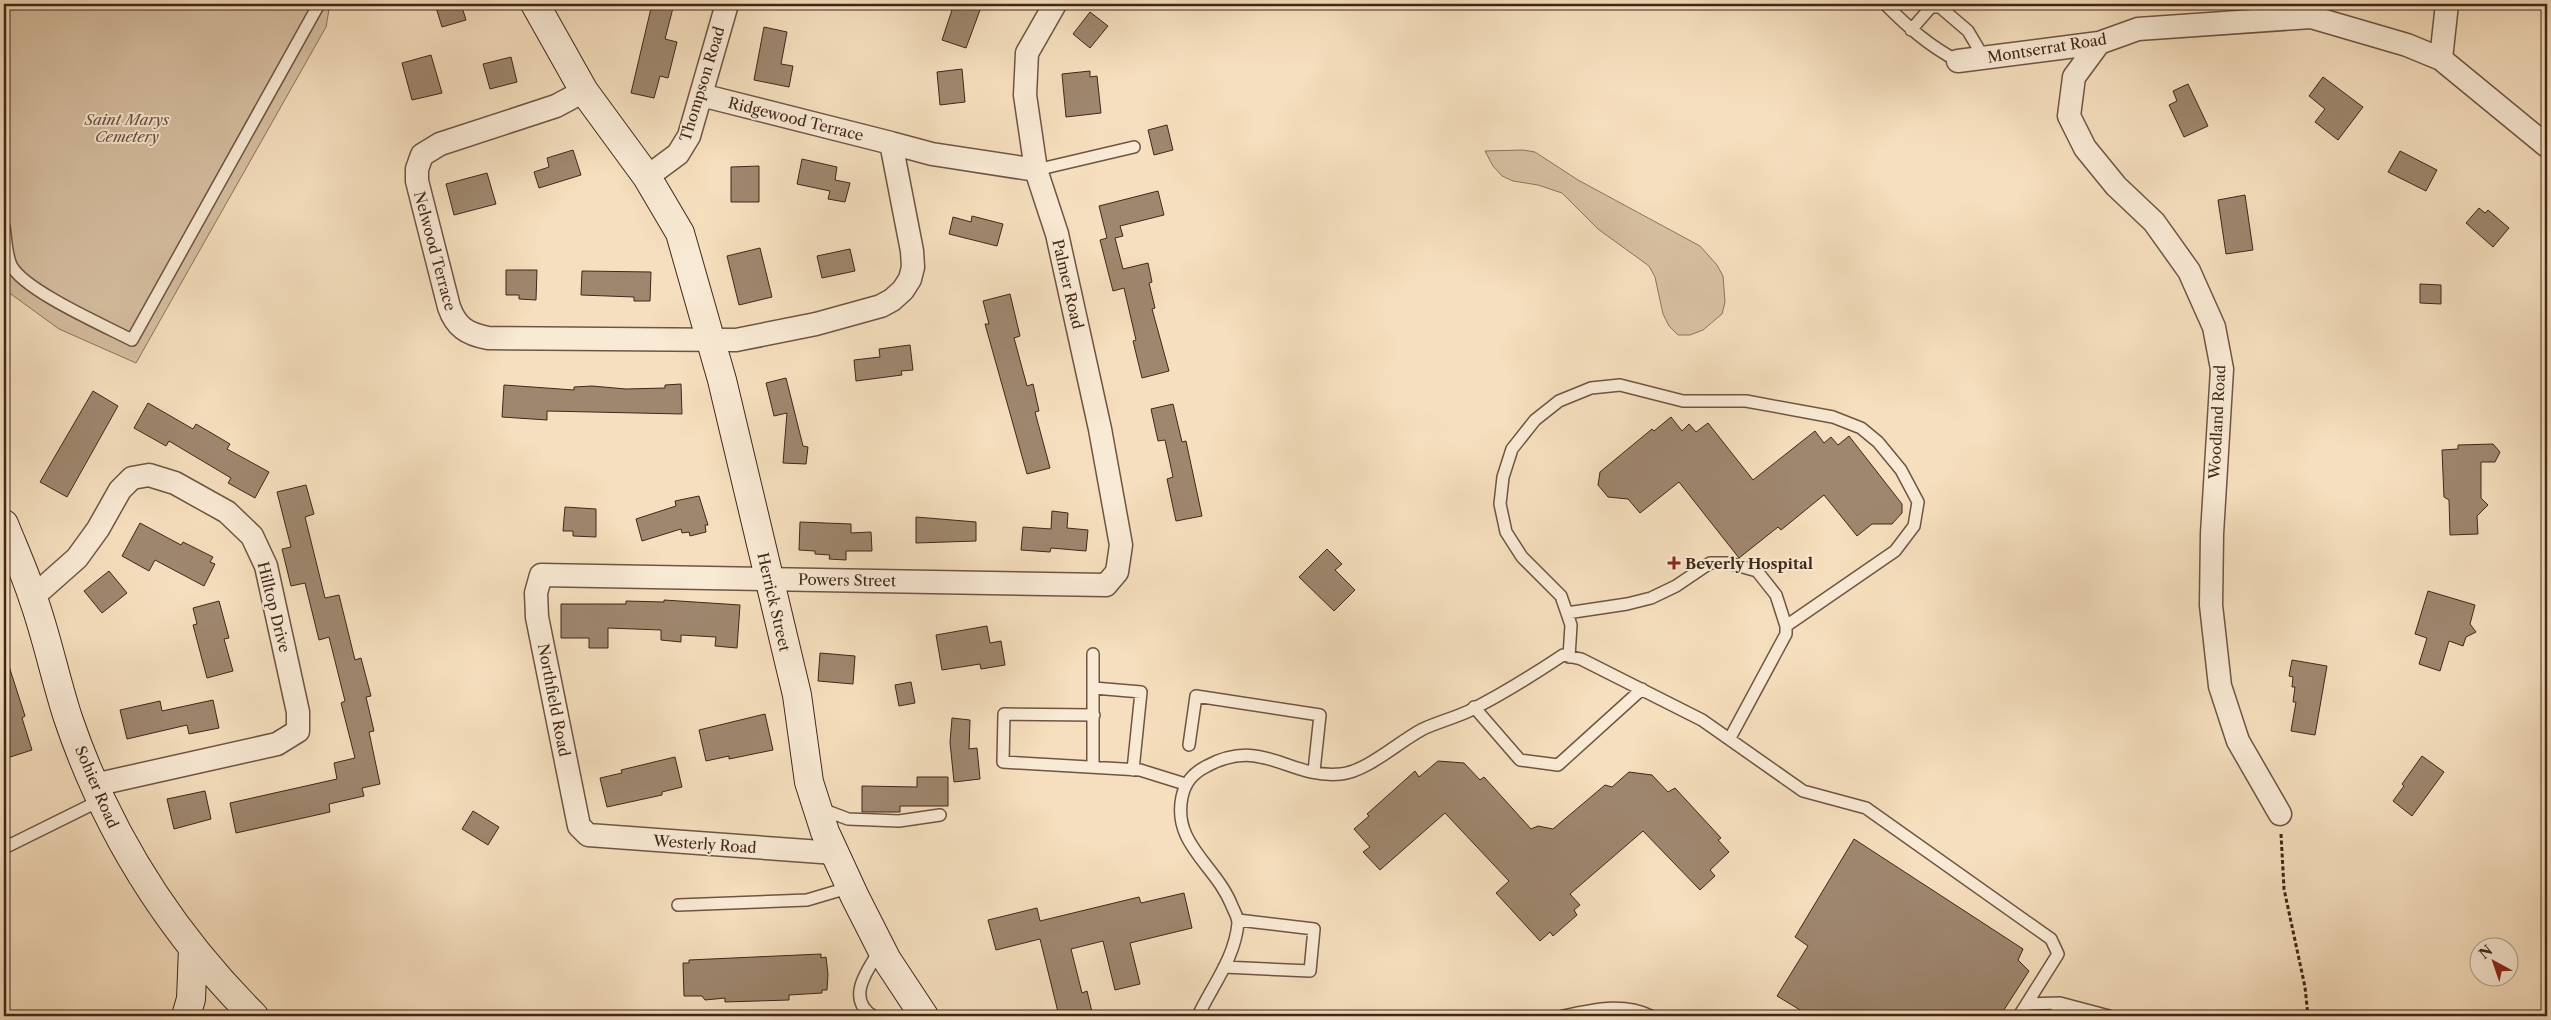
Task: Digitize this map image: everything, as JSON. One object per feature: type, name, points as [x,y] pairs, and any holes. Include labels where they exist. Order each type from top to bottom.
[{"type":"street","name":"Herrick Street","points":[[535,4],[584,91],[647,177],[680,233],[711,340],[769,578],[796,695],[809,782],[835,853],[850,887],[881,949],[924,1016]]},
{"type":"street","name":"Thompson Road","points":[[647,177],[674,158],[683,147],[701,95],[727,4]]},
{"type":"street","name":"Palmer Road","points":[[1055,4],[1027,53],[1025,95],[1036,170],[1057,234],[1100,429],[1121,545],[1117,572]]},
{"type":"street","points":[[2441,59],[2447,4]]},
{"type":"street","name":"Montserrat Road","points":[[1958,61],[2099,43],[2138,29],[2311,18],[2406,45],[2441,59],[2547,146]]},
{"type":"street","name":"Woodland Road","points":[[2099,43],[2074,77],[2069,116],[2085,148],[2116,186],[2154,222],[2189,271],[2214,327],[2222,369],[2212,506],[2211,605],[2220,686],[2238,741],[2280,814]]},
{"type":"street","name":"Nelwood Terrace","points":[[584,91],[556,106],[440,144],[422,155],[417,169],[417,181],[453,317],[464,330],[488,338],[711,340]]},
{"type":"street","name":"Ridgewood Terrace","points":[[701,95],[932,154],[1036,170]]},
{"type":"street","points":[[711,340],[736,340],[816,324],[881,306],[903,290],[910,279],[912,251],[891,143]]},
{"type":"street","name":"Hilltop Drive","points":[[33,597],[77,558],[98,529],[120,490],[132,478],[149,474],[175,482],[227,512],[252,536],[266,566],[298,712],[298,731],[277,744],[98,792]]},
{"type":"street","name":"Sohier Road","points":[[4,524],[33,597],[68,718],[118,837],[146,885],[193,948],[228,990],[254,1016]]},
{"type":"street","name":"Powers Street","points":[[541,574],[1106,585],[1117,572]]},
{"type":"street","name":"Northfield Road","points":[[541,574],[536,593],[537,617],[579,826]]},
{"type":"street","name":"Westerly Road","points":[[579,826],[588,835],[602,837],[835,853]]},
{"type":"street","points":[[186,1016],[191,999],[193,948]]},
{"type":"lane","points":[[4,227],[11,264],[16,273],[27,283],[132,340],[319,4]]},
{"type":"lane","points":[[1885,4],[1910,30],[1936,49],[1958,61]]},
{"type":"lane","points":[[1910,30],[1931,8],[1940,7],[1968,32],[1984,58]]},
{"type":"lane","points":[[1036,170],[1134,147]]},
{"type":"lane","points":[[1570,656],[1571,625],[1561,596],[1522,556],[1506,532],[1500,504],[1503,477],[1512,449],[1535,420],[1559,401],[1591,388],[1620,385],[1683,401],[1746,401],[1833,416],[1861,428],[1878,442],[1901,470],[1918,502],[1914,526],[1895,551],[1786,626]]},
{"type":"lane","points":[[1567,613],[1627,604],[1651,598],[1676,586],[1710,563],[1729,563],[1757,571],[1776,595],[1786,626],[1786,634],[1730,738]]},
{"type":"lane","points":[[1093,767],[1094,654]]},
{"type":"lane","points":[[1198,1016],[1224,968],[1235,941],[1238,920],[1231,902],[1215,876],[1183,833],[1179,812],[1185,784],[1198,771],[1224,757],[1252,754],[1330,775],[1354,772],[1423,729],[1474,707],[1563,655],[1581,660],[1702,720],[1803,791],[1866,808],[2051,939],[2058,954],[2019,1016]]},
{"type":"lane","points":[[1094,688],[1141,692],[1133,770]]},
{"type":"lane","points":[[1474,707],[1520,760],[1558,765],[1642,689]]},
{"type":"lane","points":[[1189,745],[1196,696],[1320,715],[1314,771]]},
{"type":"lane","points":[[1094,715],[1004,714],[1003,762],[1133,770],[1185,784]]},
{"type":"lane","points":[[4,848],[98,792]]},
{"type":"lane","points":[[818,808],[848,819],[899,821],[940,815]]},
{"type":"lane","points":[[678,906],[807,900],[850,887]]},
{"type":"lane","points":[[1224,968],[1310,971],[1314,929],[1238,920]]},
{"type":"lane","points":[[873,1016],[862,1005],[859,994],[861,983],[881,949]]},
{"type":"lane","points":[[2027,1004],[2060,1003],[2109,1016]]},
{"type":"lane","points":[[2055,1016],[2060,1003]]},
{"type":"lane","points":[[1563,1016],[1595,1009],[1628,1007],[1651,1016]]},
{"type":"path","points":[[2280,814],[2284,889],[2305,987],[2308,1016]]},
{"type":"green space","name":"Saint Marys Cemetery","points":[[4,4],[330,4],[326,27],[136,363],[59,329],[4,289]]},
{"type":"green space","points":[[1523,150],[1535,152],[1578,180],[1700,246],[1717,265],[1723,276],[1725,302],[1722,314],[1703,330],[1690,335],[1678,335],[1669,326],[1663,314],[1655,277],[1649,266],[1598,229],[1562,193],[1538,185],[1513,181],[1502,176],[1493,166],[1485,151]]},
{"type":"building","points":[[435,4],[461,4],[466,20],[442,27]]},
{"type":"building","points":[[652,4],[674,4],[665,39],[677,42],[668,78],[660,76],[654,98],[631,93]]},
{"type":"building","points":[[954,4],[965,4],[980,10],[966,48],[942,40]]},
{"type":"building","points":[[1090,12],[1108,26],[1090,48],[1073,34]]},
{"type":"building","points":[[764,27],[787,32],[781,64],[793,66],[789,87],[754,80]]},
{"type":"building","points":[[431,55],[442,93],[412,100],[402,63]]},
{"type":"building","points":[[511,57],[517,82],[490,89],[483,64]]},
{"type":"building","points":[[962,69],[965,102],[940,105],[937,72]]},
{"type":"building","points":[[1090,71],[1090,77],[1097,76],[1101,113],[1066,117],[1062,74]]},
{"type":"building","points":[[2323,77],[2363,107],[2338,140],[2315,122],[2325,109],[2309,96]]},
{"type":"building","points":[[2188,84],[2208,126],[2184,137],[2169,105],[2177,101],[2173,91]]},
{"type":"building","points":[[1167,125],[1173,150],[1154,155],[1148,130]]},
{"type":"building","points":[[573,150],[581,175],[539,188],[534,172],[549,167],[547,158]]},
{"type":"building","points":[[2400,151],[2437,170],[2426,191],[2388,172]]},
{"type":"building","points":[[802,159],[837,167],[835,180],[850,183],[845,202],[828,199],[830,191],[797,184]]},
{"type":"building","points":[[759,166],[759,202],[731,202],[731,167]]},
{"type":"building","points":[[487,173],[496,204],[454,215],[446,184]]},
{"type":"building","points":[[1158,191],[1164,215],[1120,226],[1123,236],[1115,238],[1123,269],[1148,263],[1152,282],[1149,283],[1155,308],[1152,309],[1169,371],[1142,378],[1133,341],[1136,340],[1124,288],[1113,291],[1100,240],[1107,238],[1099,206]]},
{"type":"building","points":[[2245,195],[2253,250],[2226,254],[2218,200]]},
{"type":"building","points":[[2479,208],[2485,213],[2488,210],[2509,228],[2493,247],[2466,223]]},
{"type":"building","points":[[972,216],[1003,224],[997,246],[949,234],[953,217],[971,222]]},
{"type":"building","points":[[760,248],[772,297],[739,305],[727,256]]},
{"type":"building","points":[[850,249],[855,271],[822,278],[817,256]]},
{"type":"building","points":[[506,270],[537,270],[536,300],[519,299],[519,295],[506,295]]},
{"type":"building","points":[[582,271],[651,272],[650,301],[634,301],[634,297],[581,295]]},
{"type":"building","points":[[2420,284],[2441,285],[2441,304],[2420,303]]},
{"type":"building","points":[[1010,294],[1020,336],[1014,338],[1027,386],[1033,384],[1039,411],[1035,412],[1050,468],[1027,474],[985,324],[989,324],[983,301]]},
{"type":"building","points":[[910,345],[913,370],[901,371],[902,375],[856,381],[854,360],[880,357],[879,349]]},
{"type":"building","points":[[786,378],[803,446],[808,447],[806,464],[783,463],[787,413],[774,416],[766,383]]},
{"type":"building","points":[[681,384],[682,414],[547,411],[547,420],[502,417],[504,385],[574,390],[574,387],[592,386],[626,389],[665,388],[665,385]]},
{"type":"building","points":[[93,391],[118,406],[67,497],[40,482]]},
{"type":"building","points":[[148,403],[193,429],[196,424],[230,444],[227,449],[269,472],[255,498],[228,483],[231,478],[169,441],[166,446],[134,428]]},
{"type":"building","points":[[1173,404],[1182,442],[1186,441],[1202,516],[1176,521],[1167,479],[1173,477],[1165,440],[1158,441],[1151,409]]},
{"type":"building","points":[[1671,417],[1682,431],[1689,424],[1696,432],[1708,423],[1753,480],[1815,431],[1824,443],[1831,437],[1838,445],[1849,436],[1902,504],[1902,513],[1892,524],[1872,524],[1857,536],[1824,495],[1781,530],[1778,527],[1739,558],[1679,482],[1640,513],[1628,499],[1608,497],[1598,485],[1600,472],[1652,429],[1654,431]]},
{"type":"building","points":[[2493,444],[2500,452],[2495,462],[2481,462],[2481,498],[2488,505],[2477,516],[2478,534],[2450,535],[2449,500],[2444,497],[2442,450],[2458,449],[2458,445]]},
{"type":"building","points":[[306,485],[314,514],[305,517],[325,598],[339,595],[355,660],[361,658],[371,696],[366,697],[374,731],[369,732],[380,784],[362,788],[364,796],[329,804],[330,812],[236,833],[230,803],[337,779],[334,763],[355,758],[341,703],[345,701],[329,637],[319,640],[305,583],[291,586],[282,549],[291,547],[277,492]]},
{"type":"building","points":[[699,496],[708,525],[705,525],[706,532],[690,536],[689,532],[682,533],[681,529],[642,541],[636,519],[676,506],[675,501]]},
{"type":"building","points":[[565,507],[596,509],[596,537],[573,536],[573,531],[563,531]]},
{"type":"building","points":[[1052,511],[1068,513],[1067,528],[1088,530],[1086,551],[1051,548],[1050,552],[1021,550],[1023,527],[1051,529]]},
{"type":"building","points":[[916,517],[976,522],[976,541],[916,543]]},
{"type":"building","points":[[800,522],[851,524],[851,533],[871,532],[872,551],[846,551],[846,560],[829,559],[830,555],[815,554],[815,551],[799,550]]},
{"type":"building","points":[[140,523],[181,545],[183,542],[213,557],[210,562],[215,564],[204,586],[155,560],[149,571],[122,556]]},
{"type":"building","points":[[1327,549],[1342,564],[1335,570],[1355,590],[1334,611],[1299,577]]},
{"type":"building","points":[[109,571],[127,593],[102,613],[84,591]]},
{"type":"building","points":[[2428,591],[2475,605],[2470,624],[2476,632],[2466,637],[2463,646],[2449,641],[2440,671],[2419,664],[2427,638],[2415,634]]},
{"type":"building","points":[[664,600],[740,605],[737,648],[715,646],[716,637],[681,635],[681,642],[661,640],[661,630],[608,628],[608,648],[589,648],[589,638],[561,638],[561,604],[626,604],[626,601],[664,602]]},
{"type":"building","points":[[219,601],[229,638],[224,639],[233,671],[207,678],[193,625],[197,624],[193,608]]},
{"type":"building","points":[[987,626],[990,643],[1001,641],[1005,665],[981,669],[980,664],[942,670],[936,635]]},
{"type":"building","points":[[820,653],[855,656],[853,684],[818,681]]},
{"type":"building","points":[[7,660],[25,716],[22,718],[32,750],[4,759],[4,661]]},
{"type":"building","points":[[2292,660],[2327,666],[2315,735],[2291,731],[2296,702],[2293,702],[2295,687],[2292,687],[2293,677],[2289,676]]},
{"type":"building","points":[[911,682],[915,703],[899,706],[895,685]]},
{"type":"building","points":[[213,700],[219,728],[189,734],[187,725],[127,739],[120,710],[160,701],[162,711]]},
{"type":"building","points":[[765,714],[773,750],[729,759],[729,756],[706,761],[699,730]]},
{"type":"building","points":[[952,718],[970,720],[969,749],[977,748],[980,779],[954,782],[950,742]]},
{"type":"building","points":[[2422,756],[2444,772],[2412,816],[2393,801],[2404,786],[2402,784]]},
{"type":"building","points":[[675,757],[682,787],[662,792],[662,795],[607,807],[600,778],[622,773],[621,770]]},
{"type":"building","points":[[1438,761],[1464,763],[1480,780],[1484,777],[1531,829],[1538,826],[1553,829],[1605,785],[1612,787],[1629,772],[1652,775],[1668,792],[1675,788],[1721,838],[1718,840],[1729,852],[1710,870],[1715,876],[1700,890],[1643,831],[1570,894],[1580,905],[1574,910],[1577,915],[1553,936],[1550,932],[1540,941],[1496,893],[1509,881],[1445,813],[1380,870],[1363,852],[1370,847],[1354,829],[1369,816],[1367,814],[1415,771],[1419,777]]},
{"type":"building","points":[[917,777],[948,777],[948,806],[900,806],[900,812],[862,812],[862,786],[917,787]]},
{"type":"building","points":[[205,791],[211,819],[174,829],[167,799]]},
{"type":"building","points":[[473,811],[499,827],[488,845],[462,829]]},
{"type":"building","points":[[1854,839],[2023,949],[2018,960],[2029,971],[2000,1016],[1810,1016],[1777,996],[1808,946],[1795,937]]},
{"type":"building","points":[[1184,893],[1192,928],[1130,943],[1140,984],[1115,990],[1103,941],[1071,949],[1082,993],[1087,991],[1093,1016],[1059,1016],[1040,939],[996,950],[988,920],[1037,908],[1040,921],[1139,897],[1141,903]]},
{"type":"building","points":[[821,954],[821,958],[826,957],[828,974],[827,990],[822,990],[822,993],[789,995],[789,1000],[725,1002],[725,998],[705,1000],[702,996],[684,996],[683,963],[689,963],[689,960]]},
{"type":"place","name":"Beverly Hospital","points":[[1674,563]]}]
